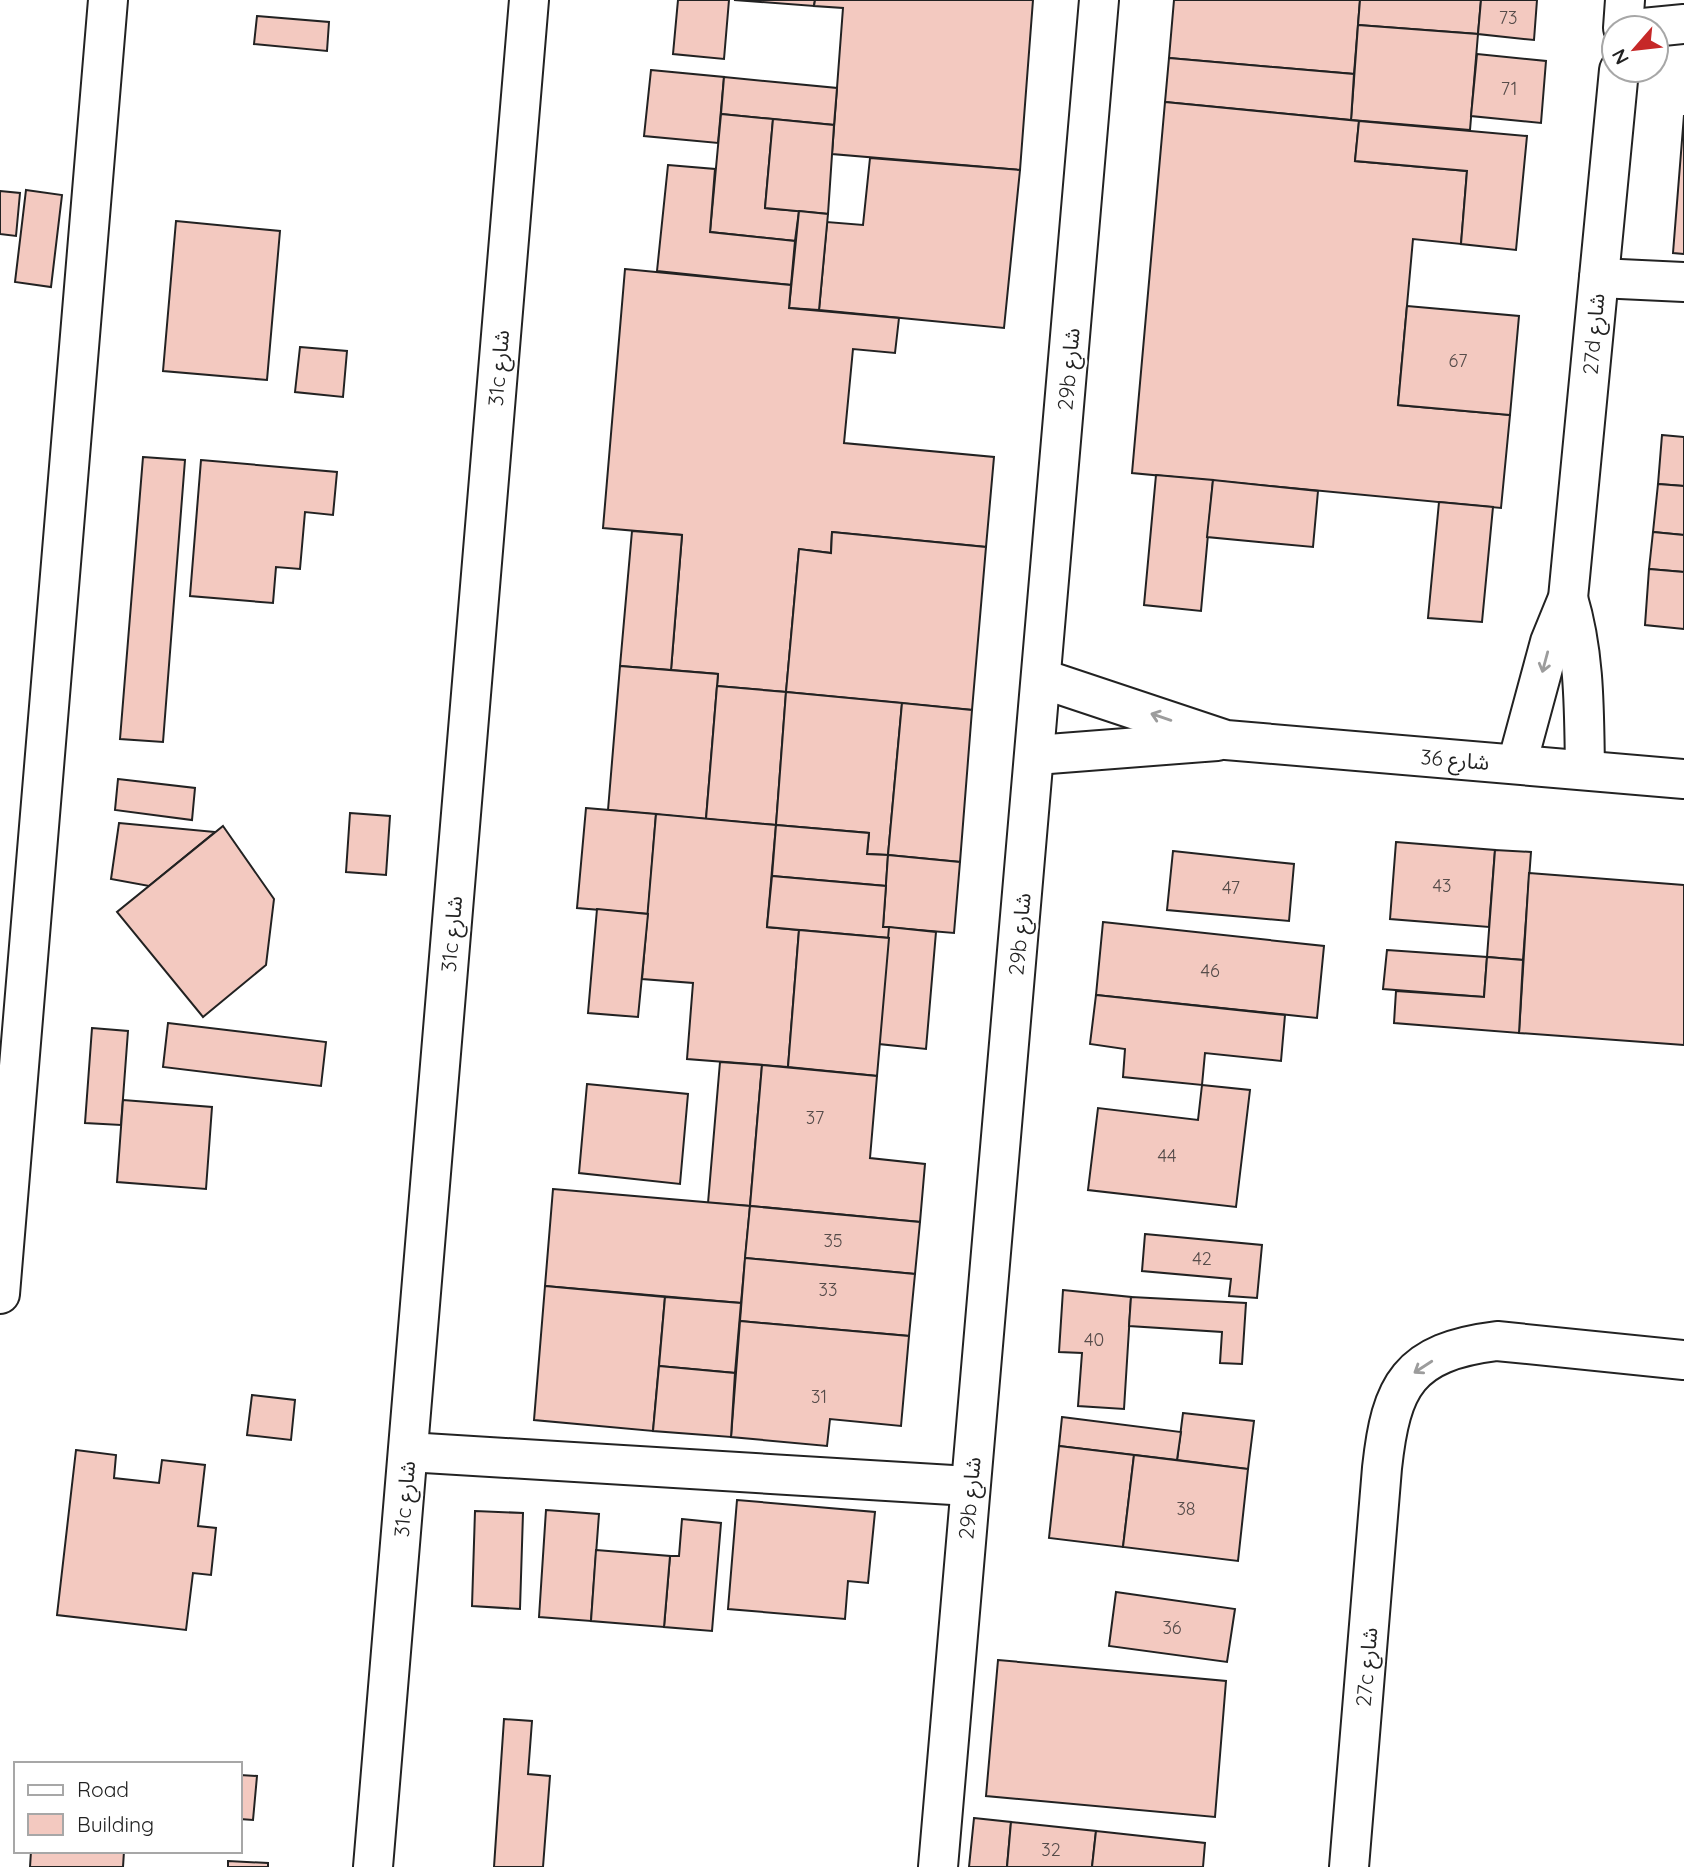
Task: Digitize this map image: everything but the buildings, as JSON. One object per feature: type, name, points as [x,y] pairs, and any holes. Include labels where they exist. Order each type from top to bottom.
[{"type":"street","name":"31c شارع","points":[[373,1867],[529,0]]},
{"type":"street","name":"29b شارع","points":[[938,1867],[969,1486],[1043,679],[1099,0]]},
{"type":"street","points":[[0,1294],[107,3]]},
{"type":"street","name":"27d شارع","points":[[1517,764],[1550,642],[1568,598],[1618,84]]},
{"type":"street","points":[[1599,278],[1684,282]]},
{"type":"street","name":"27d شارع","points":[[1568,598],[1577,628],[1582,669],[1585,770]]},
{"type":"street","name":"شارع 36","points":[[1043,679],[1226,740]]},
{"type":"street","name":"شارع 36","points":[[1036,755],[1226,740],[1684,779]]},
{"type":"street","name":"27c شارع","points":[[1349,1867],[1382,1468],[1399,1429],[1412,1410],[1450,1379],[1499,1357],[1558,1349],[1684,1360]]},
{"type":"street","points":[[408,1452],[969,1486]]}]
